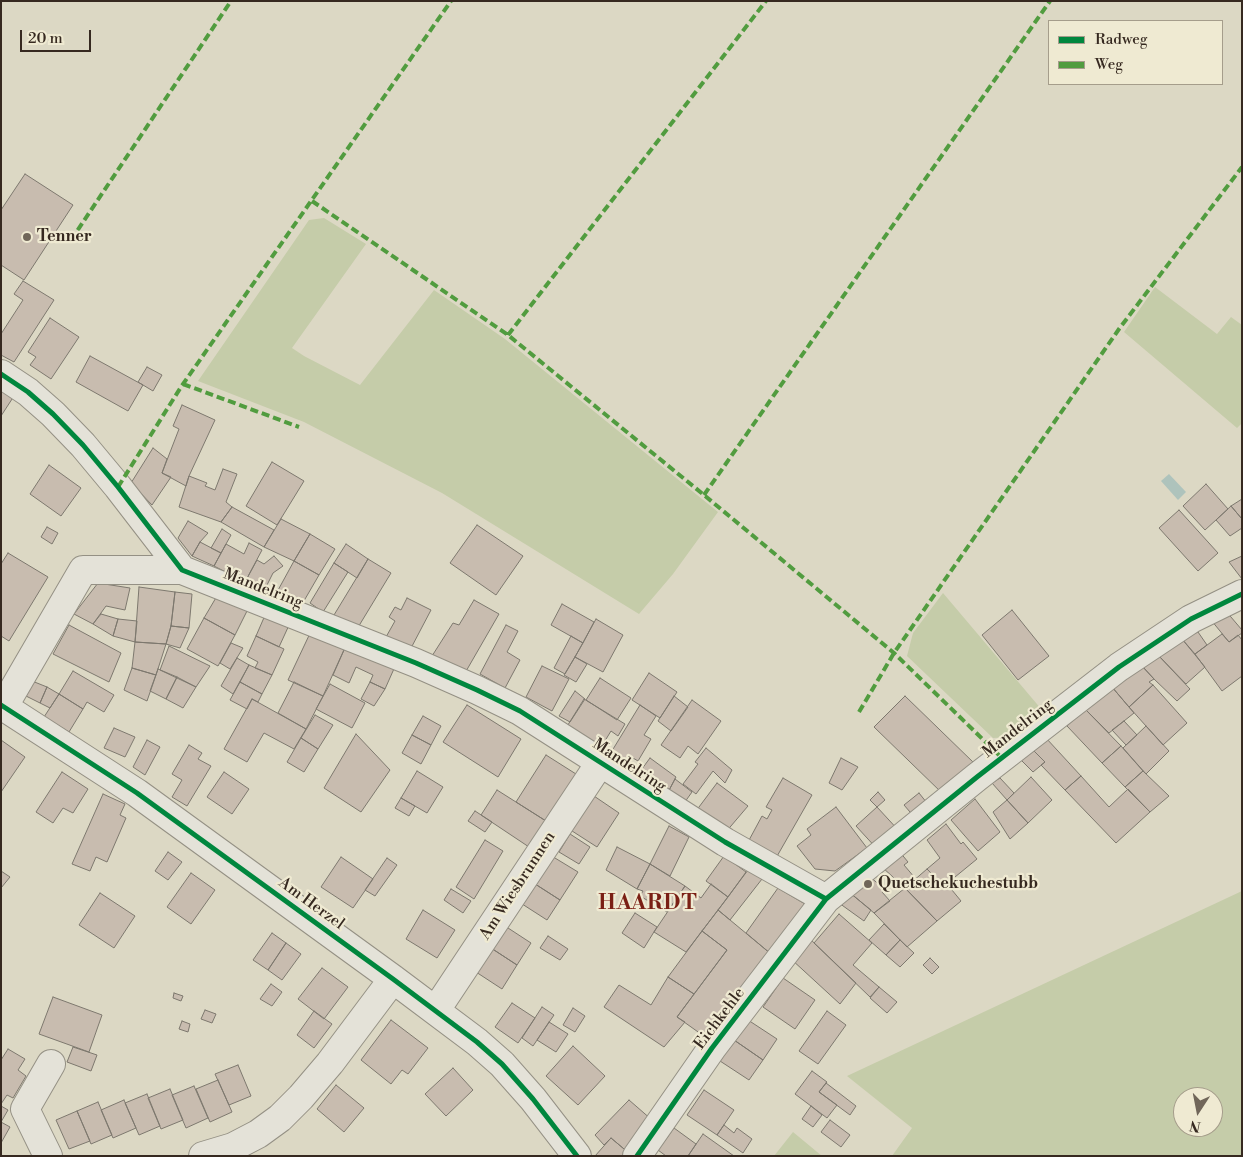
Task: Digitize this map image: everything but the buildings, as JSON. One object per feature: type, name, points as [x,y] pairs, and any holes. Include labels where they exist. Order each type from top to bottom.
[{"type":"street","points":[[1,374],[28,392],[83,445],[182,570]]},
{"type":"street","name":"Am Herzel","points":[[182,570],[83,570],[3,706],[137,793],[436,1010],[477,1042],[502,1064],[533,1099],[577,1156]]},
{"type":"street","name":"Mandelring","points":[[182,570],[416,663],[520,711],[725,842],[826,900],[977,777],[1119,667],[1190,619],[1242,594]]},
{"type":"street","name":"Am Wiesbrunnen","points":[[436,1010],[600,763]]},
{"type":"street","name":"Eichkehle","points":[[637,1156],[712,1048],[826,900]]},
{"type":"street","points":[[204,1156],[233,1147],[258,1134],[280,1118],[324,1070],[393,979]]},
{"type":"street","points":[[48,1156],[25,1109],[51,1064]]},
{"type":"green space","points":[[324,218],[366,244],[292,348],[360,385],[434,290],[505,339],[718,512],[673,574],[639,614],[442,493],[304,422],[198,381],[309,220]]},
{"type":"green space","points":[[1155,287],[1217,334],[1231,317],[1242,325],[1242,423],[1237,428],[1124,332]]},
{"type":"green space","points":[[943,593],[1042,710],[1010,737],[993,738],[907,656],[913,633]]},
{"type":"green space","points":[[1242,891],[1242,1156],[892,1156],[912,1128],[847,1076]]},
{"type":"green space","points":[[793,1132],[822,1156],[774,1156]]},
{"type":"water","points":[[1169,474],[1186,492],[1178,500],[1161,481]]},
{"type":"marked path","points":[[71,240],[231,1]]},
{"type":"marked path","points":[[118,487],[181,387],[451,1]]},
{"type":"marked path","points":[[508,335],[766,1]]},
{"type":"marked path","points":[[704,495],[1050,1]]},
{"type":"marked path","points":[[859,712],[894,653],[1119,329],[1242,167]]},
{"type":"marked path","points":[[312,201],[508,335],[894,653],[1002,758]]},
{"type":"marked path","points":[[183,384],[299,427]]},
{"type":"cycle path","points":[[1,374],[28,392],[53,414],[83,445],[182,570],[416,663],[520,711],[725,842],[826,899]]},
{"type":"cycle path","points":[[637,1156],[712,1048],[826,899],[977,777],[1119,667],[1191,619],[1242,594]]},
{"type":"cycle path","points":[[1,705],[137,793],[477,1042],[502,1064],[533,1099],[577,1156]]},
{"type":"place","name":"Tenner","points":[[27,237]]},
{"type":"place","name":"Quetschekuchestubb","points":[[868,884]]},
{"type":"district","name":"HAARDT","points":[[648,904]]}]
